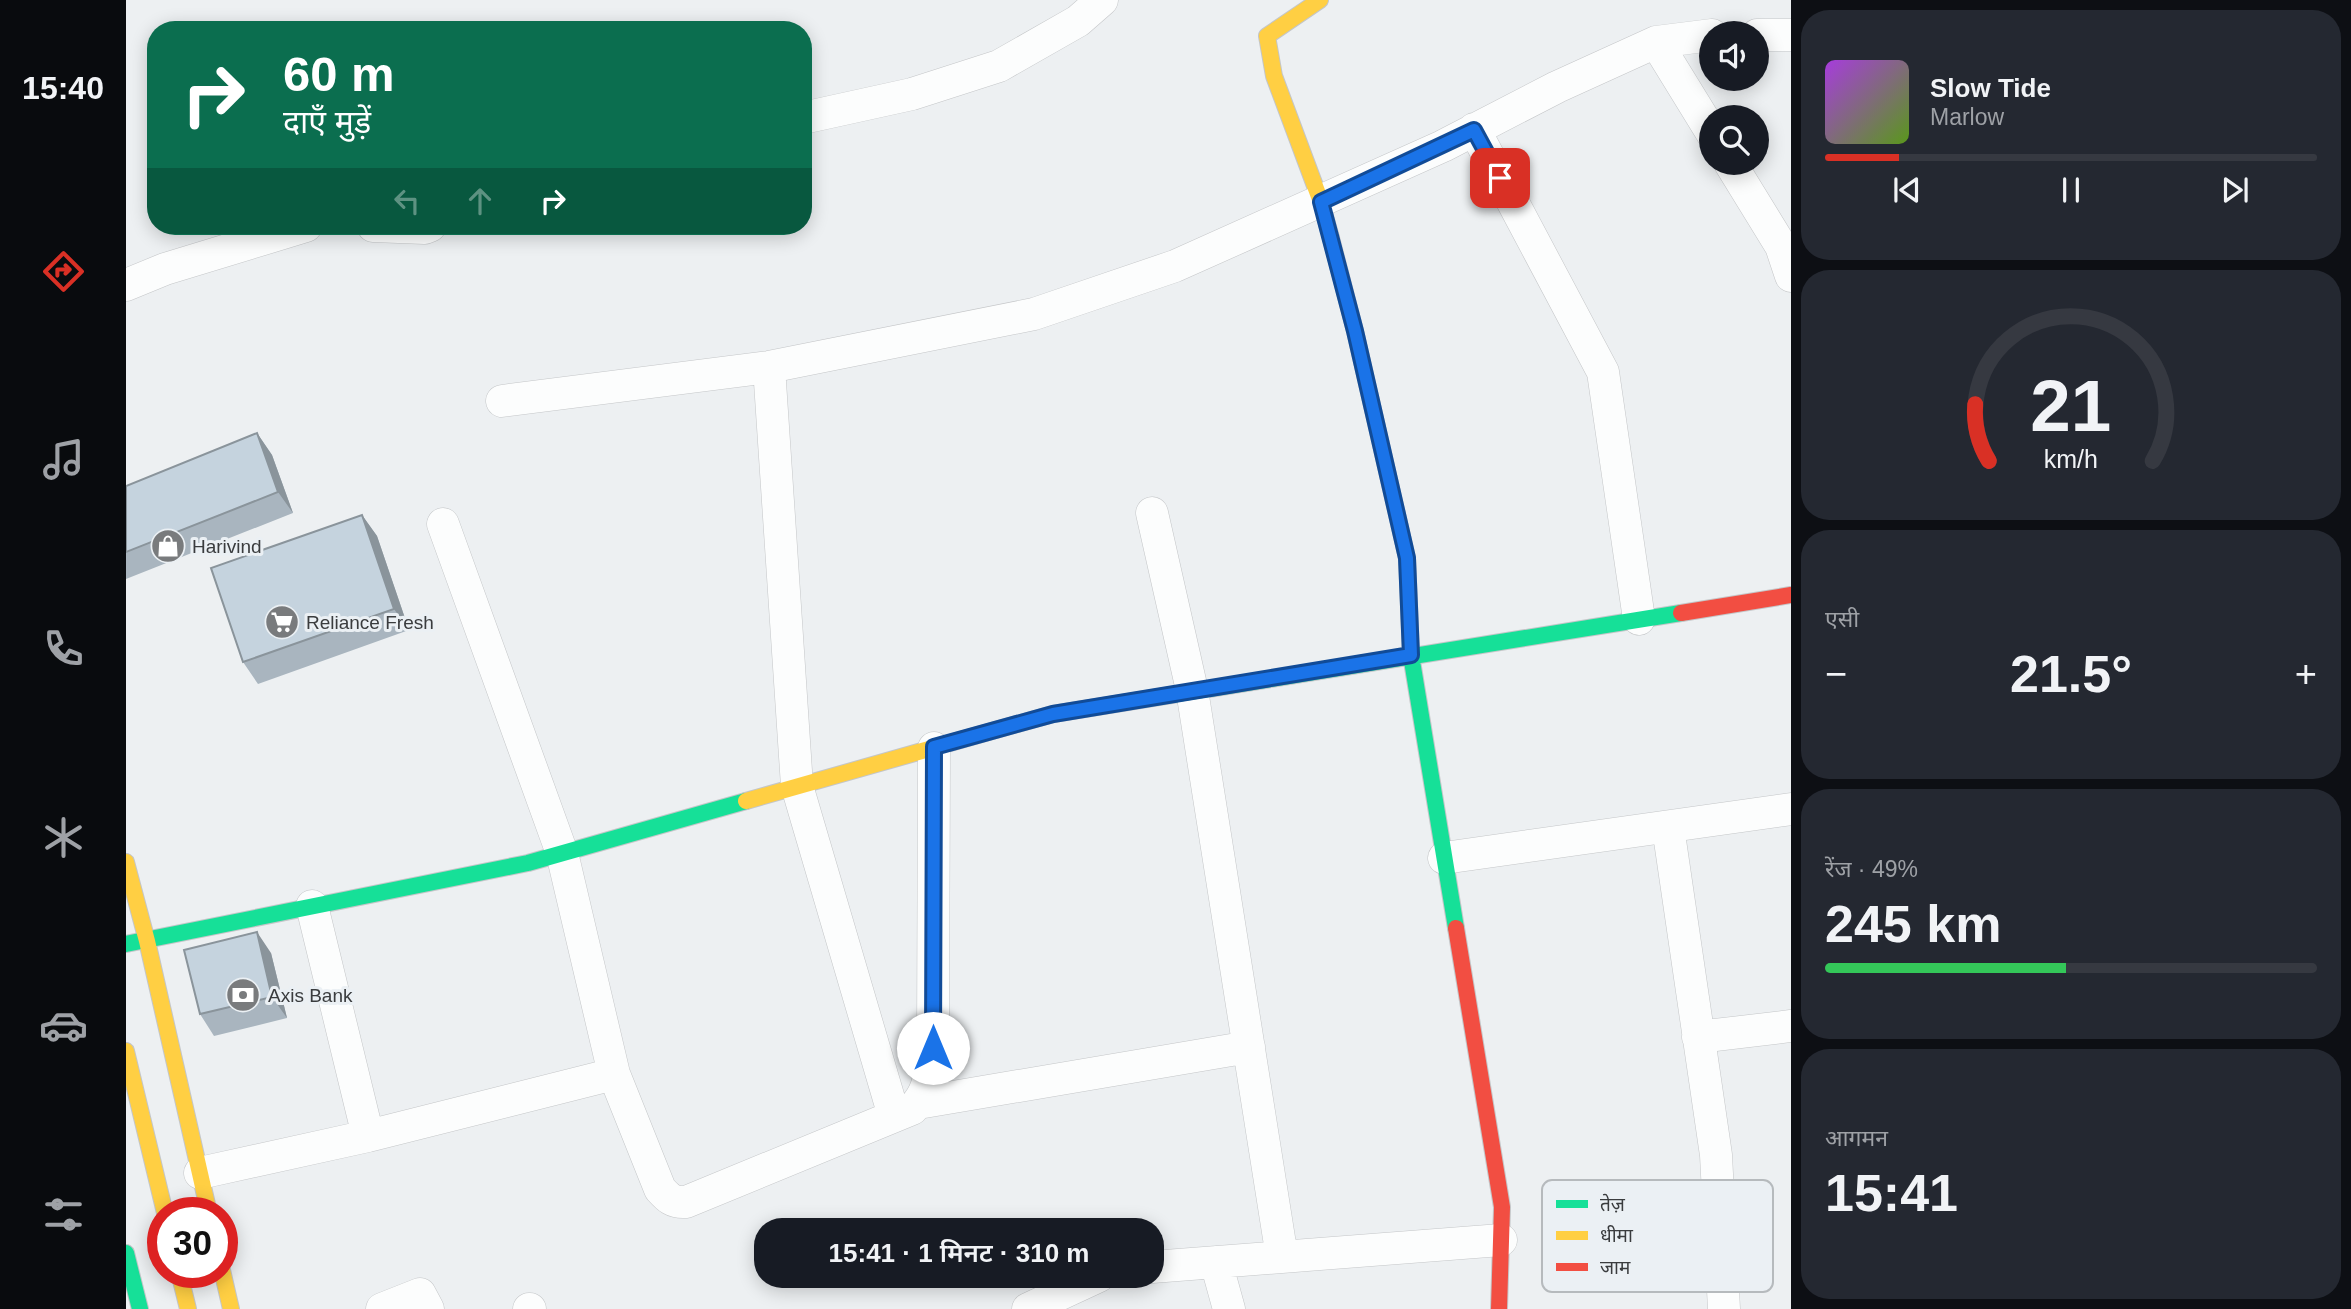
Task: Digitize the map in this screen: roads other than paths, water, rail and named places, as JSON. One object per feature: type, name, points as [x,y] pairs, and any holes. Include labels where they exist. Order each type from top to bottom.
[{"type":"street","points":[[812,116],[912,94],[999,66],[1078,21],[1102,0]]},
{"type":"street","points":[[1320,0],[1267,36],[1274,76],[1321,202],[1355,331],[1407,558],[1411,655],[1502,1207],[1499,1309]]},
{"type":"street","points":[[1769,35],[1791,35]]},
{"type":"street","points":[[502,401],[769,368],[1034,314],[1175,266],[1321,202],[1656,42],[1699,37]]},
{"type":"street","points":[[1656,42],[1699,112]]},
{"type":"street","points":[[1474,130],[1604,372],[1639,619]]},
{"type":"street","points":[[1737,175],[1781,246],[1791,276]]},
{"type":"street","points":[[126,285],[165,269],[276,235]]},
{"type":"street","points":[[769,368],[797,786],[906,1110]]},
{"type":"street","points":[[1152,513],[1192,690],[1282,1257]]},
{"type":"street","points":[[443,524],[562,853],[614,1073],[660,1189],[676,1203],[685,1202],[906,1110],[922,1100],[928,1087],[933,1048],[934,747]]},
{"type":"street","points":[[126,944],[528,863],[1053,714],[1791,594]]},
{"type":"street","points":[[1444,858],[1791,809]]},
{"type":"street","points":[[1668,827],[1716,1155],[1717,1180]]},
{"type":"street","points":[[126,862],[147,941],[205,1197]]},
{"type":"street","points":[[312,906],[368,1136]]},
{"type":"street","points":[[1698,1037],[1791,1026]]},
{"type":"street","points":[[906,1110],[1249,1047]]},
{"type":"street","points":[[126,1051],[161,1197]]},
{"type":"street","points":[[200,1173],[368,1136],[614,1073]]},
{"type":"street","points":[[1164,1266],[1500,1240]]},
{"type":"street","points":[[126,1253],[140,1309]]},
{"type":"street","points":[[1216,1262],[1229,1309]]},
{"type":"street","points":[[183,1288],[188,1309]]},
{"type":"street","points":[[226,1288],[231,1309]]},
{"type":"street","points":[[1028,1309],[1074,1288]]},
{"type":"street","points":[[382,1309],[420,1294],[428,1309]]},
{"type":"place","name":"Harivind","points":[[168,546]]},
{"type":"place","name":"Reliance Fresh","points":[[282,622]]},
{"type":"place","name":"Axis Bank","points":[[243,995]]}]
